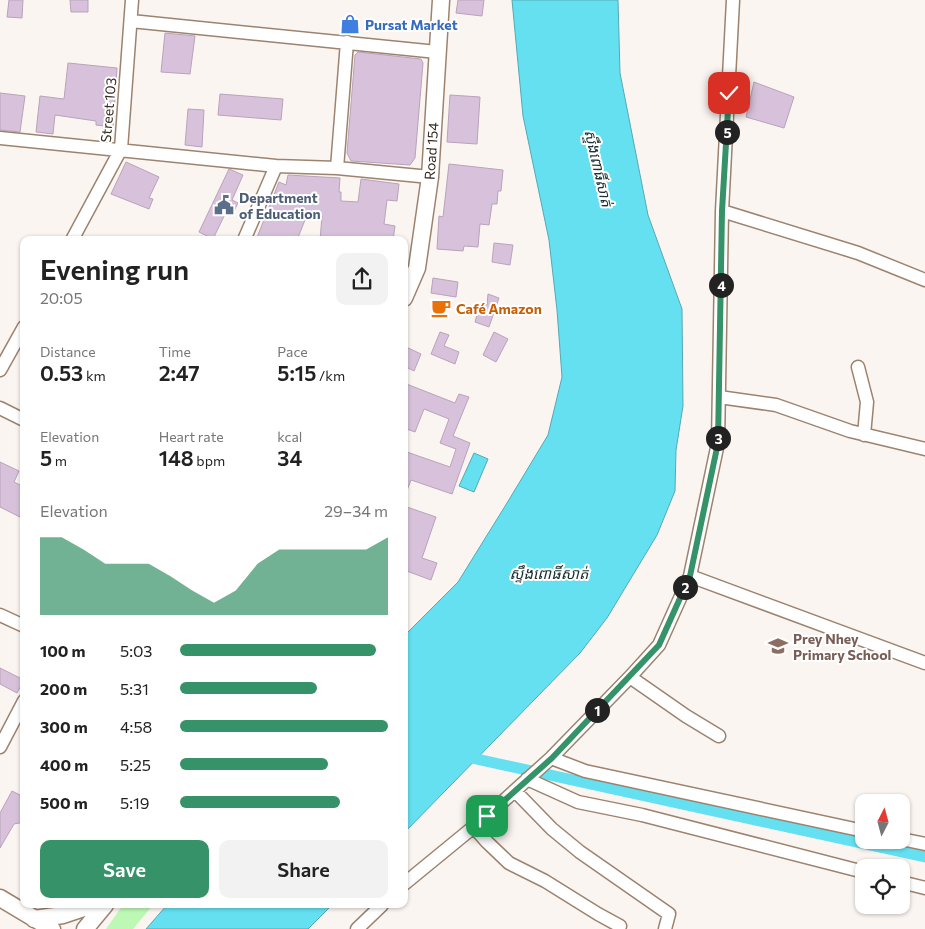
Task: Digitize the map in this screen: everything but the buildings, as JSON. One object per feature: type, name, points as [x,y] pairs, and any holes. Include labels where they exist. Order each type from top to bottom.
[{"type":"main road","name":"Road 154","points":[[408,289],[417,268],[430,177],[441,0]]},
{"type":"main road","points":[[0,898],[52,929]]},
{"type":"main road","points":[[34,918],[63,915],[83,908]]},
{"type":"main road","points":[[85,929],[102,908]]},
{"type":"street","name":"Street 103","points":[[74,236],[121,149],[132,0]]},
{"type":"street","points":[[408,881],[515,791],[630,677],[659,645],[690,576],[718,443],[722,211],[733,0]]},
{"type":"street","points":[[130,21],[437,52]]},
{"type":"street","points":[[337,168],[347,42]]},
{"type":"street","points":[[0,138],[276,166],[337,168],[430,177]]},
{"type":"street","points":[[246,236],[276,166]]},
{"type":"street","points":[[722,211],[858,253],[925,280]]},
{"type":"street","points":[[0,370],[20,334]]},
{"type":"street","points":[[858,367],[867,402],[864,435]]},
{"type":"street","points":[[719,398],[776,405],[850,432],[925,449]]},
{"type":"street","points":[[0,408],[20,418]]},
{"type":"street","points":[[690,576],[925,663]]},
{"type":"street","points":[[0,614],[20,624]]},
{"type":"street","points":[[630,677],[686,716],[719,736]]},
{"type":"street","points":[[0,747],[20,709]]},
{"type":"street","points":[[547,761],[585,771],[855,829]]},
{"type":"street","points":[[529,777],[578,802],[642,815],[855,870]]},
{"type":"street","points":[[515,791],[552,829],[573,846],[670,914],[665,929]]},
{"type":"street","points":[[472,826],[509,863],[545,881],[620,926]]},
{"type":"street","points":[[910,841],[925,844]]},
{"type":"street","points":[[910,884],[925,888]]},
{"type":"street","points":[[357,929],[379,908]]},
{"type":"green space","points":[[121,908],[150,908],[133,929],[106,929]]},
{"type":"water","name":"ស្ទឹងពោធិ៍សាត់","points":[[512,0],[618,0],[620,73],[648,215],[682,309],[683,406],[676,450],[675,491],[657,535],[607,618],[580,653],[408,829],[408,632],[458,582],[507,503],[548,435],[562,377],[549,240],[523,116]]},
{"type":"water","points":[[474,453],[488,459],[474,492],[459,486]]},
{"type":"water","points":[[164,908],[329,908],[308,929],[146,929]]},
{"type":"waterway","points":[[463,756],[925,857]]},
{"type":"place","name":"Pursat Market","points":[[350,24]]},
{"type":"place","name":"Department of Education","points":[[224,205]]},
{"type":"place","name":"Café Amazon","points":[[441,308]]},
{"type":"place","name":"Prey Nhey Primary School","points":[[778,646]]},
{"type":"route","points":[[487,816],[543,764],[552,758],[659,645],[690,576],[718,443],[722,211],[729,93]]}]
